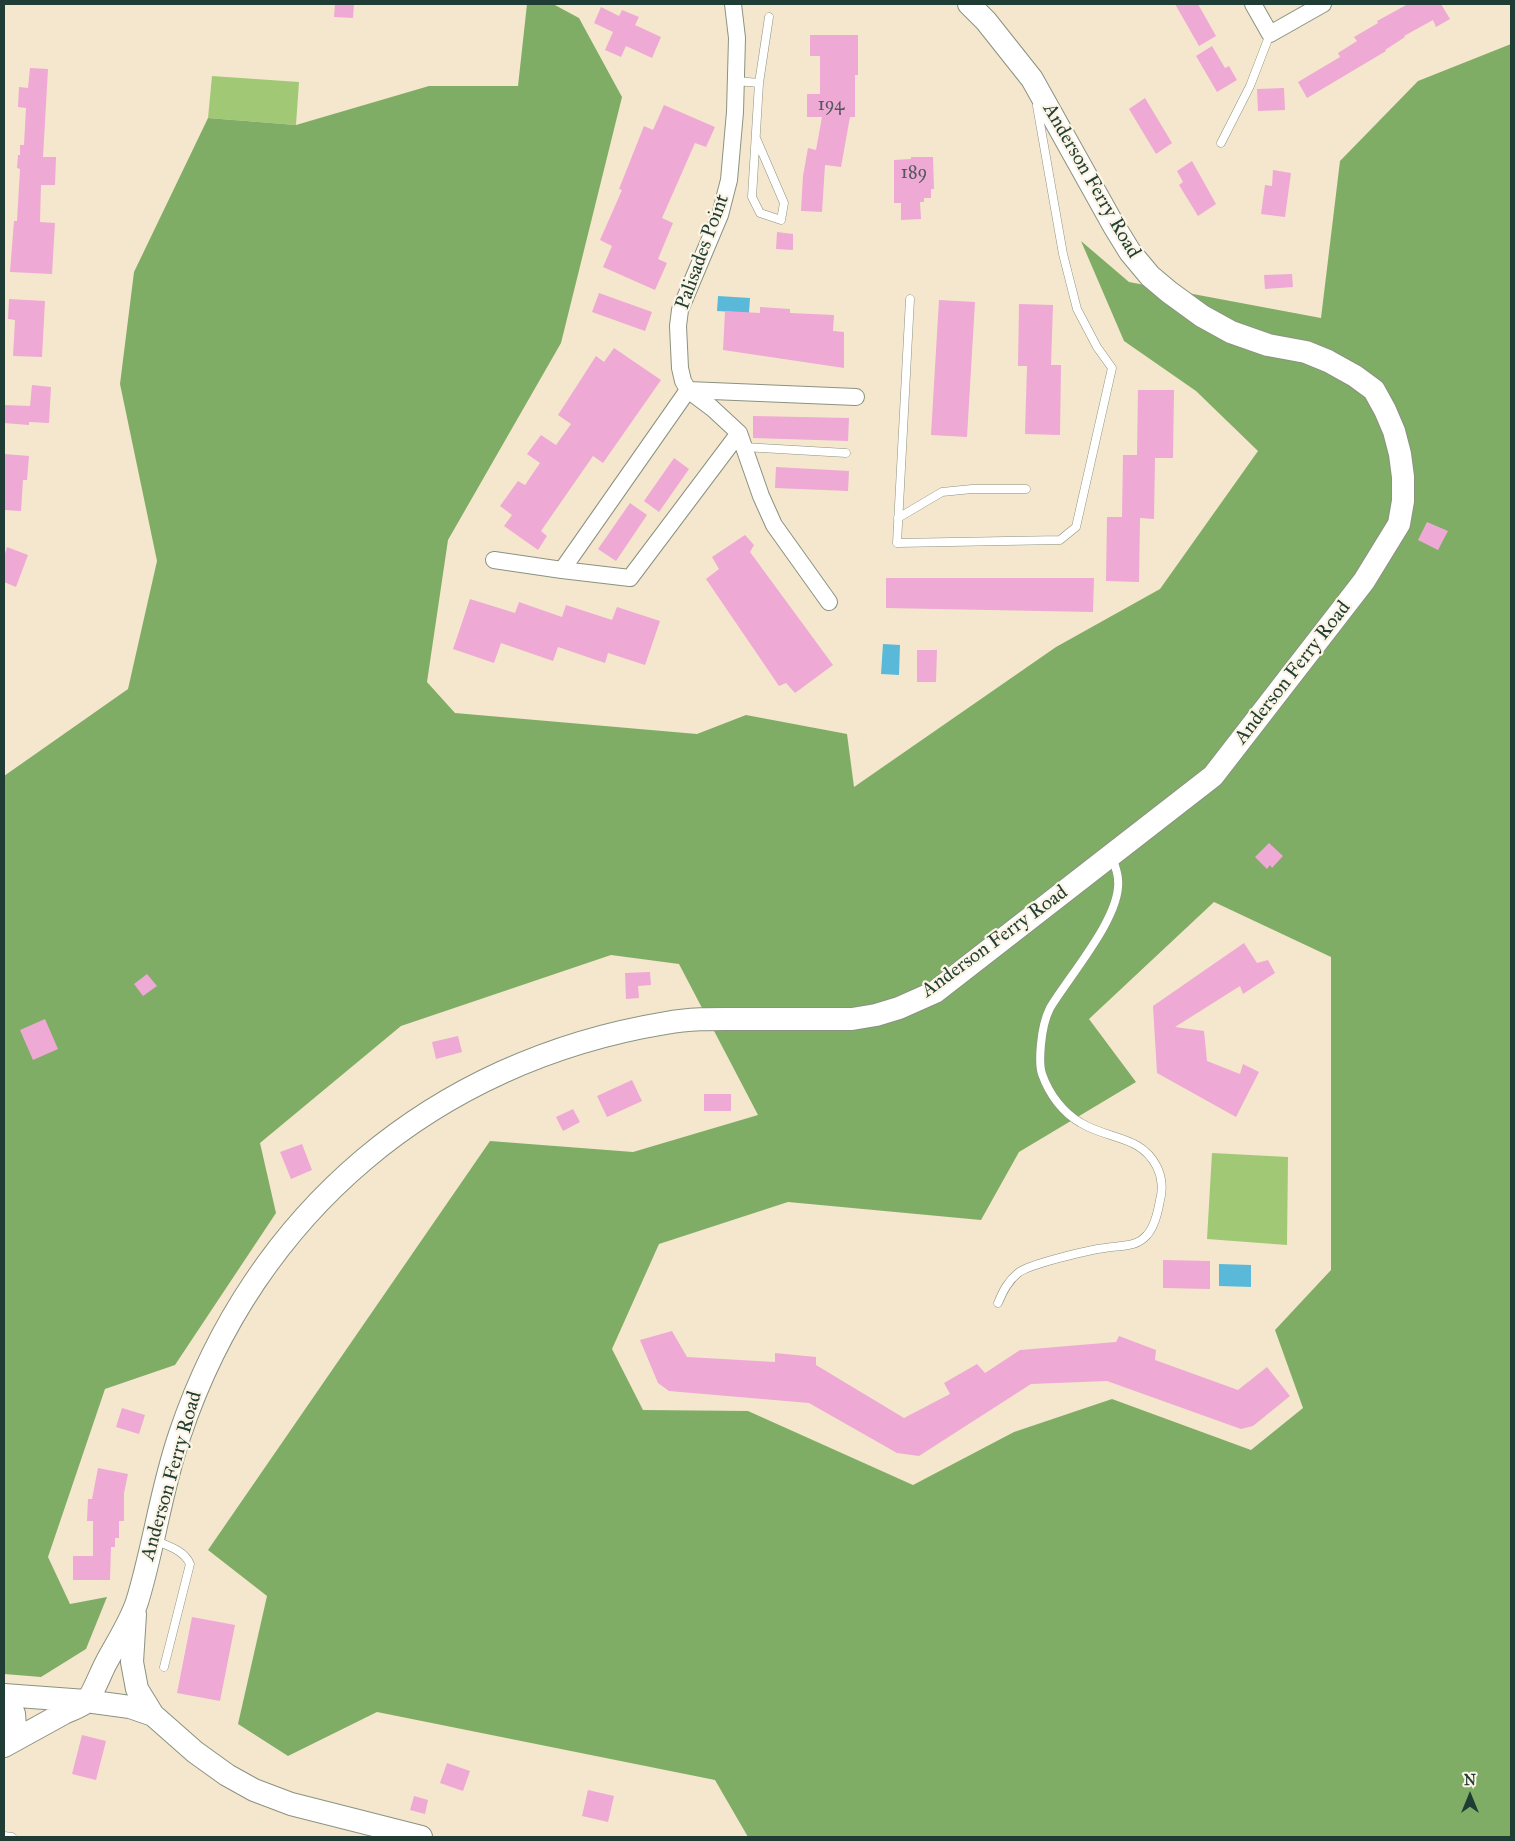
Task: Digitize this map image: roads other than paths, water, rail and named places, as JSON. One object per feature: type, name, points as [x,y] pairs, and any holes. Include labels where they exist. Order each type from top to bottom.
[{"type":"street","name":"Palisades Point","points":[[688,390],[683,381],[680,368],[678,326],[680,310],[720,215],[729,180],[737,38],[733,4]]},
{"type":"street","name":"Anderson Ferry Road","points":[[86,1701],[136,1605],[179,1437],[199,1381],[220,1338],[270,1258],[320,1201],[368,1156],[405,1127],[445,1101],[495,1074],[574,1043],[620,1031],[690,1019],[852,1019],[876,1015],[899,1008],[935,992],[1213,776],[1364,581],[1399,524],[1403,501],[1403,477],[1400,454],[1394,431],[1374,390],[1355,376],[1328,361],[1306,352],[1268,344],[1231,332],[1202,316],[1150,276],[1130,252],[1114,226],[1032,79],[986,21],[969,4]]},
{"type":"street","points":[[1253,4],[1270,34],[1323,4]]},
{"type":"street","points":[[688,390],[856,397]]},
{"type":"street","points":[[688,390],[712,408],[742,440],[761,496],[774,526],[828,602]]},
{"type":"street","points":[[562,570],[688,390]]},
{"type":"street","points":[[494,560],[630,578],[742,440]]},
{"type":"street","points":[[136,1605],[132,1662],[137,1688],[153,1716]]},
{"type":"street","points":[[4,1695],[86,1701],[130,1707],[153,1716],[195,1752],[227,1775],[254,1790],[291,1804],[421,1837]]},
{"type":"street","points":[[4,1695],[14,1714],[10,1743]]},
{"type":"street","points":[[10,1743],[86,1701]]},
{"type":"lane","points":[[756,138],[784,203],[782,220],[760,213],[752,197],[759,83],[768,17]]},
{"type":"lane","points":[[1221,143],[1250,86],[1270,34]]},
{"type":"lane","points":[[910,299],[897,543],[1060,540],[1076,527],[1112,368],[1097,347],[1077,309],[1064,254],[1032,79]]},
{"type":"lane","points":[[736,81],[759,83]]},
{"type":"lane","points":[[742,440],[846,453]]},
{"type":"lane","points":[[898,518],[942,492],[972,489],[1026,489]]},
{"type":"lane","points":[[998,1303],[1006,1285],[1020,1271],[1056,1259],[1106,1248],[1134,1245],[1147,1236],[1156,1218],[1162,1194],[1160,1172],[1152,1156],[1133,1142],[1081,1123],[1061,1106],[1049,1091],[1041,1072],[1041,1044],[1049,1010],[1109,917],[1116,897],[1118,880],[1112,854]]},
{"type":"lane","points":[[153,1540],[178,1550],[187,1557],[190,1564],[164,1667]]},
{"type":"lane","points":[[4,1836],[12,1837]]},
{"type":"water","points":[[718,296],[750,298],[749,313],[717,311]]},
{"type":"water","points":[[883,644],[900,645],[899,675],[881,674]]},
{"type":"water","points":[[1219,1264],[1251,1265],[1251,1287],[1219,1286]]}]
